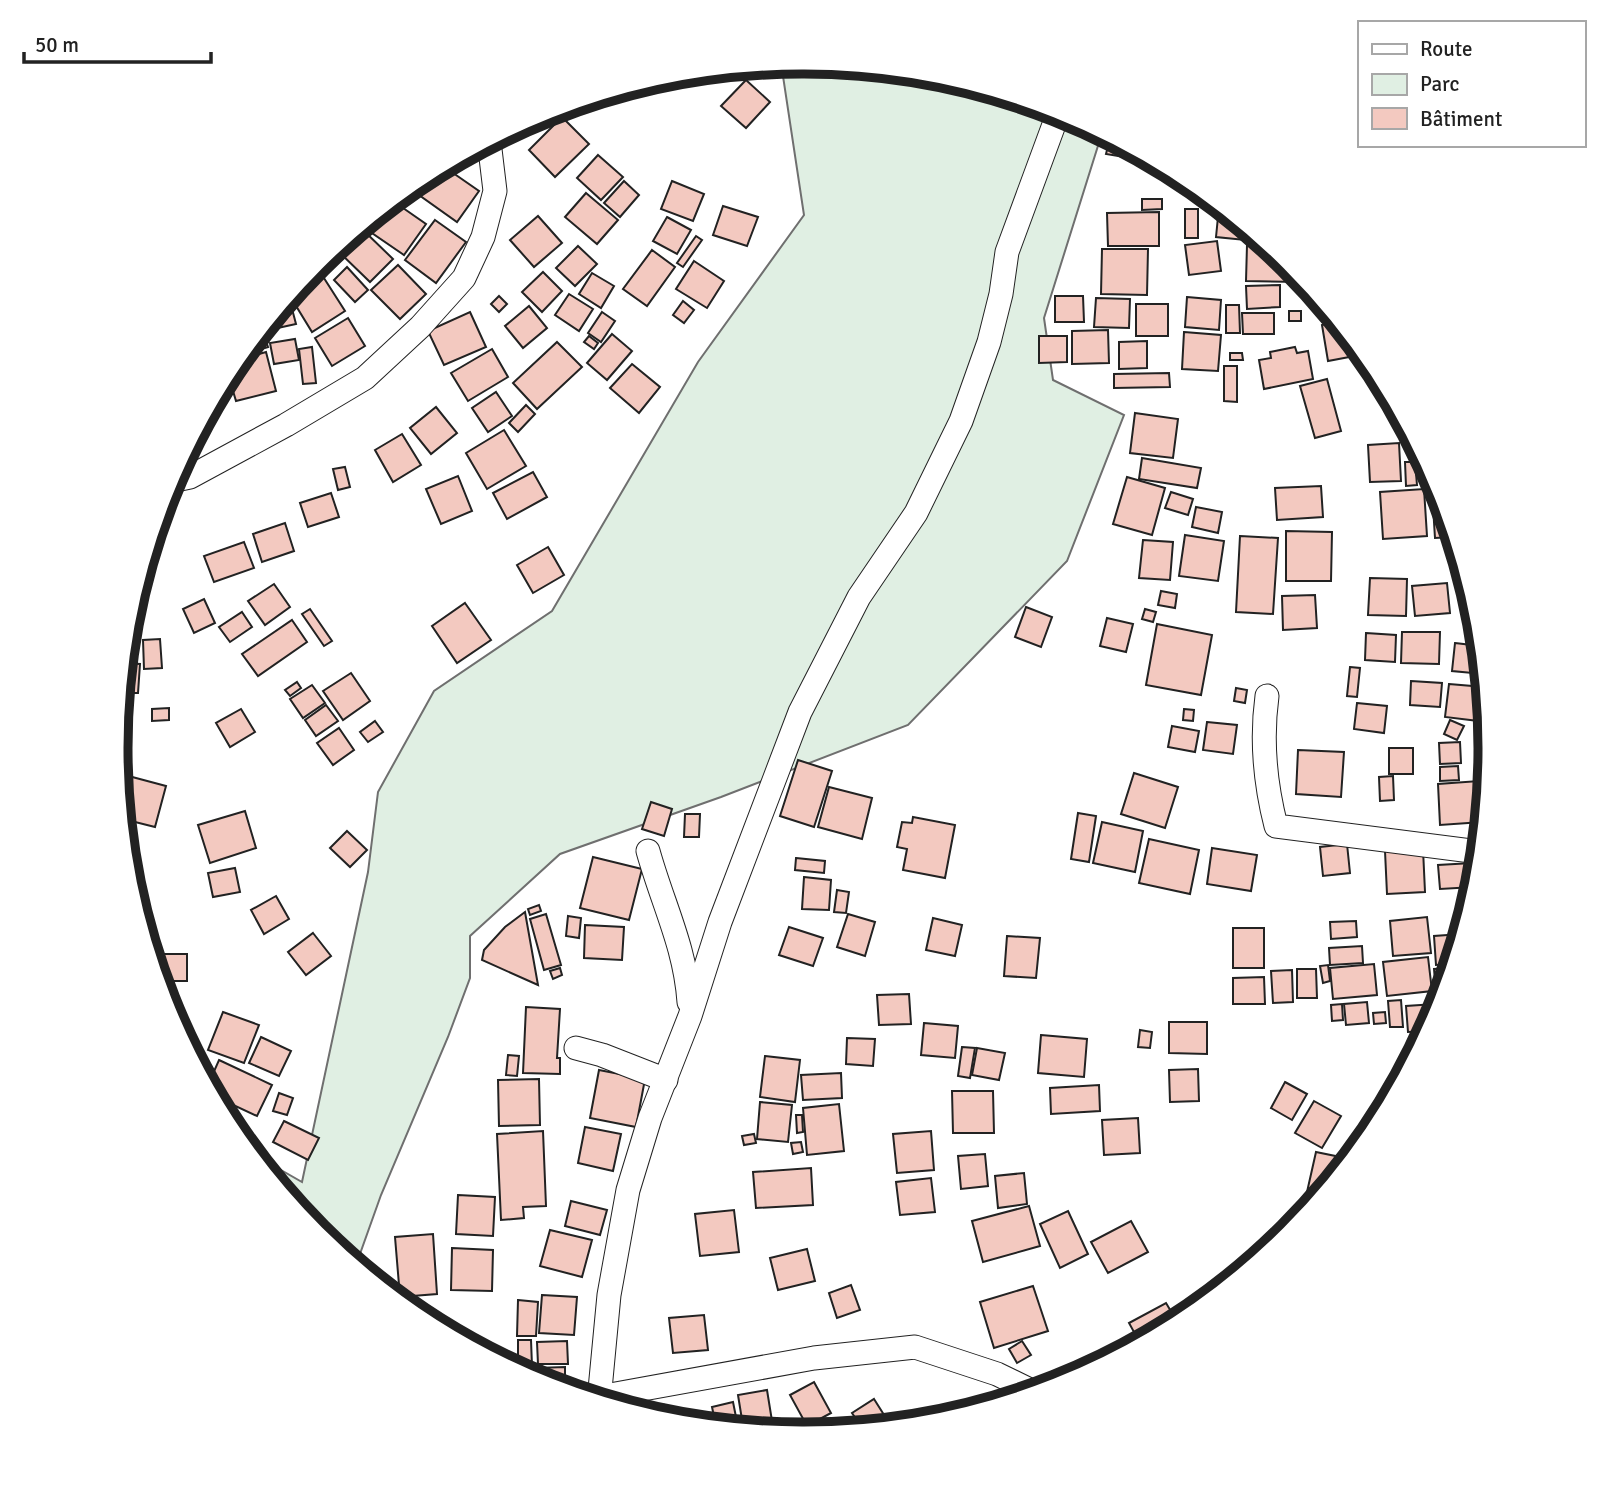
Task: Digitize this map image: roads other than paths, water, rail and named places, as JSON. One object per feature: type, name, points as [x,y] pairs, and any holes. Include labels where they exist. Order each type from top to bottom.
[{"type":"street","points":[[600,1391],[609,1295],[619,1233],[635,1166],[650,1118],[690,1016],[720,922],[800,712],[859,597],[916,513],[961,421],[989,342],[1001,295],[1007,252],[1055,123]]},
{"type":"street","points":[[185,478],[286,425],[365,378],[420,327],[464,278],[483,237],[495,191],[490,151]]},
{"type":"street","points":[[1267,696],[1263,721],[1266,787],[1276,826],[1470,851]]},
{"type":"street","points":[[648,852],[677,934],[687,972],[690,1016]]},
{"type":"street","points":[[576,1048],[602,1055],[666,1080]]},
{"type":"street","points":[[615,1396],[814,1358],[915,1347],[997,1374],[1022,1386]]}]
